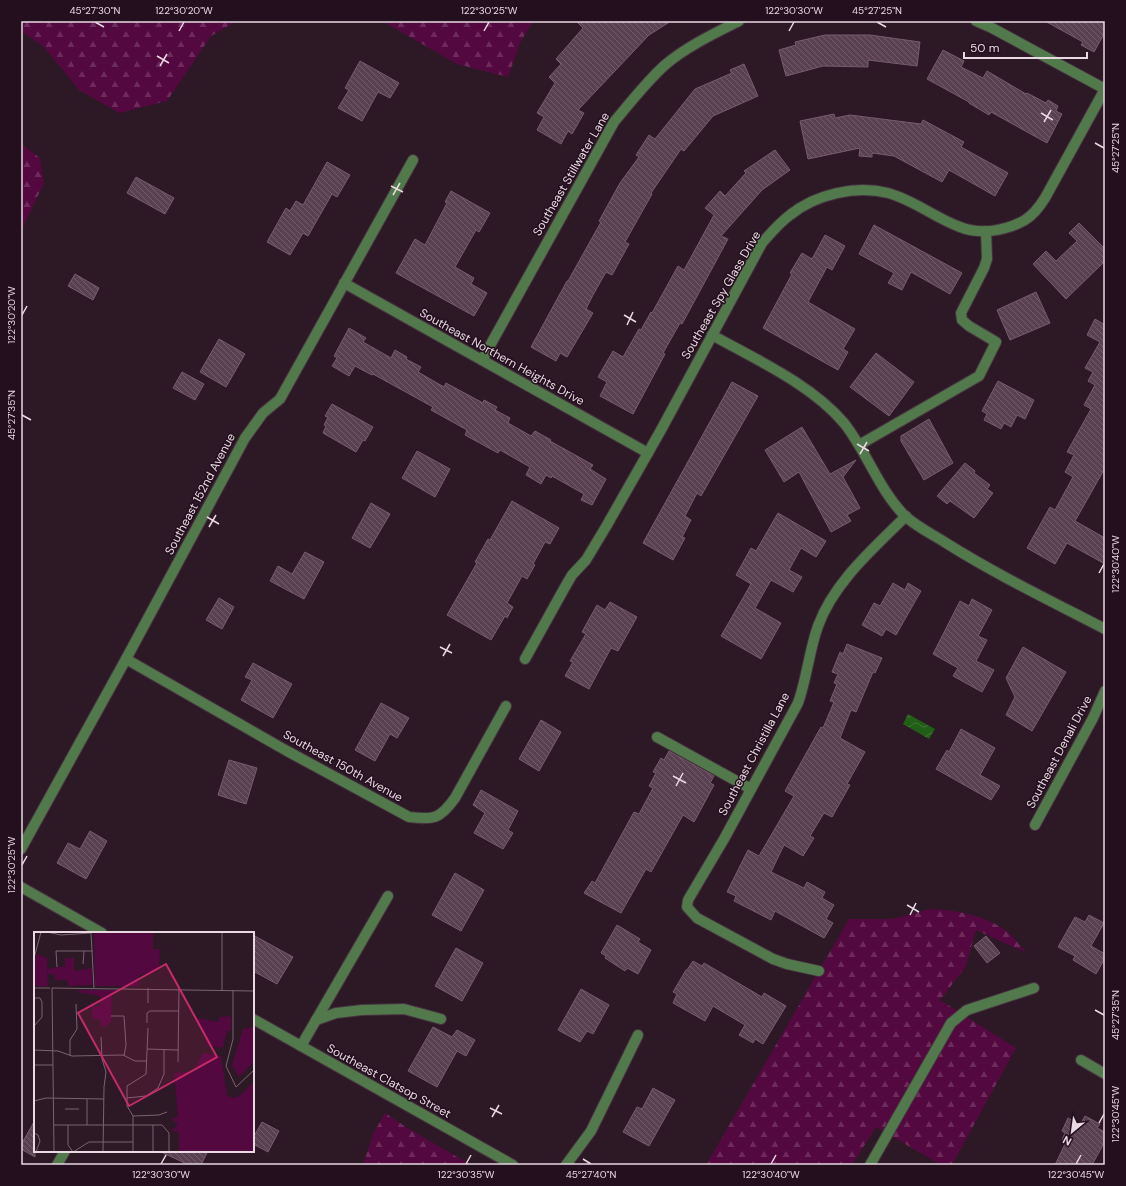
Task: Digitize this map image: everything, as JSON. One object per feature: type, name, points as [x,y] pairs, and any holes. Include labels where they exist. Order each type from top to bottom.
[{"type":"street","name":"Southeast Stillwater Lane","points":[[482,360],[614,122],[665,64],[703,39],[739,21]]},
{"type":"street","points":[[976,21],[992,28],[1105,89]]},
{"type":"street","name":"Southeast Spy Glass Drive","points":[[525,659],[572,575],[586,560],[648,453],[762,243],[776,227],[790,214],[805,204],[848,191],[887,193],[904,199],[961,228],[986,231],[1013,226],[1026,220],[1038,208],[1045,198],[1105,89]]},
{"type":"street","name":"Southeast 152nd Avenue","points":[[21,849],[126,659],[245,438],[262,413],[280,399],[413,160]]},
{"type":"street","points":[[858,445],[979,376],[996,342],[969,326],[962,320],[961,313],[986,263],[986,231]]},
{"type":"street","name":"Southeast Northern Heights Drive","points":[[344,283],[648,453]]},
{"type":"street","points":[[712,335],[775,370],[808,391],[827,406],[844,424],[889,496],[906,516],[919,527],[1061,607],[1105,628]]},
{"type":"street","name":"Southeast Christilla Lane","points":[[818,971],[787,964],[773,959],[697,918],[687,907],[688,900],[724,839],[798,703],[812,644],[827,606],[840,586],[858,565],[906,516]]},
{"type":"street","name":"Southeast 150th Avenue","points":[[126,659],[287,751],[410,817],[427,819],[437,816],[446,810],[455,798],[506,706]]},
{"type":"street","name":"Southeast Denali Drive","points":[[1035,825],[1093,718],[1105,691]]},
{"type":"street","points":[[657,737],[751,790]]},
{"type":"street","points":[[21,886],[100,932]]},
{"type":"street","points":[[301,1046],[388,896]]},
{"type":"street","points":[[870,1165],[951,1023],[967,1010],[1034,988]]},
{"type":"street","points":[[316,1020],[336,1013],[362,1010],[404,1009],[441,1018]]},
{"type":"street","name":"Southeast Clatsop Street","points":[[254,1020],[513,1165]]},
{"type":"street","points":[[566,1165],[591,1131],[638,1035]]},
{"type":"street","points":[[1081,1060],[1105,1074]]},
{"type":"street","points":[[57,1165],[64,1152]]},
{"type":"green space","points":[[21,21],[237,21],[211,36],[167,101],[119,113],[79,90],[44,47],[21,31]]},
{"type":"green space","points":[[382,21],[533,21],[520,43],[508,77],[457,64]]},
{"type":"green space","points":[[21,144],[40,158],[44,183],[21,231]]},
{"type":"green space","points":[[930,909],[969,914],[997,925],[1008,932],[1027,953],[976,930],[965,968],[940,1000],[1016,1048],[952,1165],[941,1165],[876,1127],[852,1165],[706,1165],[849,919],[892,919]]},
{"type":"green space","points":[[385,1113],[471,1165],[363,1165],[373,1134]]},
{"type":"water","points":[[908,714],[935,729],[929,739],[903,724]]},
{"type":"building","points":[[576,21],[671,21],[649,35],[578,110],[584,113],[572,134],[568,131],[561,144],[537,130],[544,117],[537,113],[555,83],[549,77],[561,64],[556,59],[583,28]]},
{"type":"building","points":[[1045,21],[1105,21],[1105,32],[1094,52],[1081,45],[1083,42]]},
{"type":"building","points":[[825,35],[870,35],[920,42],[917,66],[868,60],[868,67],[823,66],[786,76],[779,50],[796,45],[795,42]]},
{"type":"building","points":[[943,50],[964,61],[961,67],[983,78],[987,71],[1026,94],[1027,93],[1046,103],[1048,100],[1058,106],[1056,111],[1062,114],[1047,143],[991,112],[989,115],[927,79]]},
{"type":"building","points":[[360,61],[399,83],[390,98],[378,92],[362,121],[338,108],[349,90],[345,88]]},
{"type":"building","points":[[744,64],[758,96],[713,116],[684,151],[681,149],[651,193],[652,194],[625,242],[629,244],[612,275],[606,272],[593,295],[586,309],[593,313],[567,357],[560,353],[556,361],[531,347],[601,222],[599,221],[620,183],[639,157],[636,155],[649,135],[655,139],[695,89],[732,73],[730,70]]},
{"type":"building","points":[[834,114],[835,118],[850,115],[921,124],[923,120],[964,142],[961,147],[1008,173],[995,196],[949,170],[942,182],[894,156],[872,153],[872,157],[859,156],[860,148],[808,159],[800,121]]},
{"type":"building","points":[[775,150],[790,170],[762,190],[721,236],[728,239],[682,324],[680,323],[663,353],[665,354],[633,414],[600,396],[607,382],[598,377],[613,351],[623,357],[639,329],[641,330],[651,312],[652,313],[678,266],[684,270],[714,215],[705,208],[720,191],[725,196],[746,173],[744,171]]},
{"type":"building","points":[[327,162],[350,175],[337,197],[332,194],[308,236],[303,233],[290,255],[267,242],[286,208],[290,211],[296,201],[303,205]]},
{"type":"building","points":[[136,177],[174,198],[165,214],[127,193]]},
{"type":"building","points":[[451,191],[490,213],[479,232],[476,230],[455,267],[474,278],[471,284],[487,293],[474,316],[396,273],[415,239],[425,245],[447,203],[445,202]]},
{"type":"building","points":[[1079,223],[1105,249],[1105,261],[1066,299],[1033,264],[1046,251],[1056,261],[1077,241],[1069,233]]},
{"type":"building","points":[[874,225],[962,273],[950,294],[911,272],[902,290],[888,283],[894,273],[859,254]]},
{"type":"building","points":[[825,235],[845,246],[832,270],[827,267],[808,302],[855,329],[843,349],[848,352],[838,370],[763,328],[792,274],[790,273],[802,253],[812,259]]},
{"type":"building","points":[[75,274],[99,288],[93,300],[68,286]]},
{"type":"building","points":[[1036,292],[1050,323],[1010,340],[997,310]]},
{"type":"building","points":[[1095,319],[1105,325],[1105,468],[1075,521],[1105,538],[1105,564],[1067,543],[1055,564],[1027,548],[1050,507],[1055,510],[1073,477],[1065,472],[1074,455],[1067,452],[1091,409],[1084,405],[1095,385],[1088,381],[1093,372],[1085,368],[1100,342],[1087,335]]},
{"type":"building","points":[[349,328],[366,338],[363,342],[391,358],[395,350],[407,357],[406,359],[421,367],[418,372],[444,387],[446,383],[483,403],[484,400],[497,407],[495,410],[510,418],[508,423],[531,436],[535,431],[593,465],[590,469],[606,479],[592,505],[581,500],[584,494],[552,476],[551,478],[546,475],[541,484],[526,475],[530,467],[500,450],[498,453],[465,435],[467,430],[431,410],[433,407],[373,374],[372,375],[355,366],[349,376],[332,366],[337,358],[334,356]]},
{"type":"building","points":[[219,339],[245,354],[226,387],[200,372]]},
{"type":"building","points":[[876,353],[914,382],[889,416],[850,387]]},
{"type":"building","points":[[182,372],[204,384],[195,400],[173,388]]},
{"type":"building","points":[[998,381],[1034,400],[1025,419],[1017,415],[1011,427],[1004,423],[1001,429],[984,420],[987,414],[982,411]]},
{"type":"building","points":[[732,382],[758,396],[701,496],[697,493],[685,516],[691,520],[682,537],[685,538],[673,560],[643,543]]},
{"type":"building","points":[[332,404],[373,427],[365,441],[363,440],[356,452],[323,433],[326,426],[324,425],[328,417],[325,416]]},
{"type":"building","points":[[929,419],[953,463],[924,480],[901,441],[901,436]]},
{"type":"building","points":[[802,427],[830,474],[856,460],[843,477],[860,508],[847,515],[851,521],[831,532],[799,472],[784,482],[765,450]]},
{"type":"building","points":[[417,451],[450,469],[435,497],[402,478]]},
{"type":"building","points":[[965,463],[975,471],[974,473],[990,485],[987,489],[993,493],[974,518],[950,501],[947,504],[937,496]]},
{"type":"building","points":[[512,501],[559,528],[550,544],[545,542],[527,579],[522,576],[507,603],[513,607],[507,618],[505,616],[491,640],[447,615],[477,563],[475,562],[488,539],[490,540]]},
{"type":"building","points":[[371,503],[390,514],[370,548],[352,538]]},
{"type":"building","points":[[778,513],[826,541],[816,557],[801,548],[789,570],[802,577],[793,592],[771,580],[755,608],[781,623],[761,659],[721,636],[751,584],[736,575],[751,548],[756,551]]},
{"type":"building","points":[[305,552],[324,562],[304,599],[270,581],[278,566],[292,574]]},
{"type":"building","points":[[893,583],[905,590],[908,583],[921,591],[896,635],[886,629],[882,636],[862,625],[874,603],[880,606]]},
{"type":"building","points":[[219,598],[234,607],[222,629],[206,620]]},
{"type":"building","points":[[972,599],[992,610],[978,636],[987,640],[976,661],[994,670],[982,692],[953,676],[958,668],[933,654],[960,601],[969,606]]},
{"type":"building","points":[[610,602],[637,617],[618,651],[611,648],[589,689],[565,676],[573,662],[570,661],[586,634],[582,632],[597,605],[605,610]]},
{"type":"building","points":[[847,644],[882,658],[875,673],[873,672],[856,712],[851,710],[840,738],[865,752],[847,784],[850,785],[832,817],[824,813],[810,836],[814,838],[803,856],[784,845],[771,872],[804,888],[807,882],[825,892],[822,898],[834,905],[826,919],[833,923],[824,938],[775,911],[771,920],[734,901],[736,896],[727,892],[748,850],[759,856],[794,796],[785,791],[821,727],[823,728],[834,702],[830,701],[837,684],[834,683],[838,674],[832,672],[840,652],[843,654]]},
{"type":"building","points":[[1023,647],[1066,672],[1032,731],[1006,715],[1015,697],[1006,678]]},
{"type":"building","points":[[253,663],[292,684],[273,718],[241,700],[252,680],[245,677]]},
{"type":"building","points":[[381,703],[409,718],[397,738],[390,734],[375,761],[355,750]]},
{"type":"building","points":[[541,720],[561,732],[539,771],[519,759]]},
{"type":"building","points":[[961,729],[995,748],[980,775],[1000,786],[991,800],[936,769],[947,750],[949,752]]},
{"type":"building","points":[[669,751],[714,776],[710,783],[714,785],[694,822],[683,815],[651,872],[646,869],[621,913],[584,893],[592,881],[595,883],[634,812],[639,814],[653,788],[649,786],[656,773],[653,772],[661,758],[664,760]]},
{"type":"building","points":[[229,760],[257,768],[246,804],[218,795]]},
{"type":"building","points":[[481,790],[518,811],[508,830],[513,833],[503,849],[474,833],[485,813],[473,805]]},
{"type":"building","points":[[90,831],[107,841],[86,879],[57,863],[68,843],[80,849]]},
{"type":"building","points":[[455,873],[484,890],[461,931],[432,915]]},
{"type":"building","points":[[1089,915],[1104,923],[1091,946],[1105,954],[1105,958],[1096,974],[1073,960],[1075,956],[1058,947],[1075,917],[1085,922]]},
{"type":"building","points":[[617,925],[640,939],[638,942],[651,950],[638,974],[627,968],[625,971],[605,958],[606,956],[601,953]]},
{"type":"building","points":[[254,936],[293,957],[277,984],[254,972]]},
{"type":"building","points":[[986,936],[1000,953],[987,963],[974,946]]},
{"type":"building","points":[[456,948],[483,963],[462,1001],[435,986]]},
{"type":"building","points":[[693,961],[702,966],[704,963],[762,997],[764,993],[786,1006],[763,1044],[755,1039],[753,1043],[739,1035],[745,1025],[713,1006],[705,1021],[673,1003],[677,994],[673,992]]},
{"type":"building","points":[[581,989],[609,1005],[593,1034],[587,1031],[580,1042],[558,1030]]},
{"type":"building","points":[[433,1027],[452,1037],[457,1030],[475,1040],[466,1056],[457,1051],[437,1087],[408,1071]]},
{"type":"building","points":[[653,1088],[675,1100],[649,1146],[623,1132],[637,1107],[642,1109]]},
{"type":"building","points":[[1085,1116],[1100,1124],[1097,1128],[1105,1132],[1105,1141],[1092,1165],[1055,1165],[1066,1142],[1062,1140],[1065,1133],[1062,1131],[1068,1118],[1080,1125]]},
{"type":"building","points":[[34,1122],[35,1157],[21,1149],[21,1145]]},
{"type":"building","points":[[262,1122],[279,1131],[268,1152],[254,1145],[254,1136]]},
{"type":"building","points":[[161,1152],[208,1152],[201,1165],[189,1165]]}]
